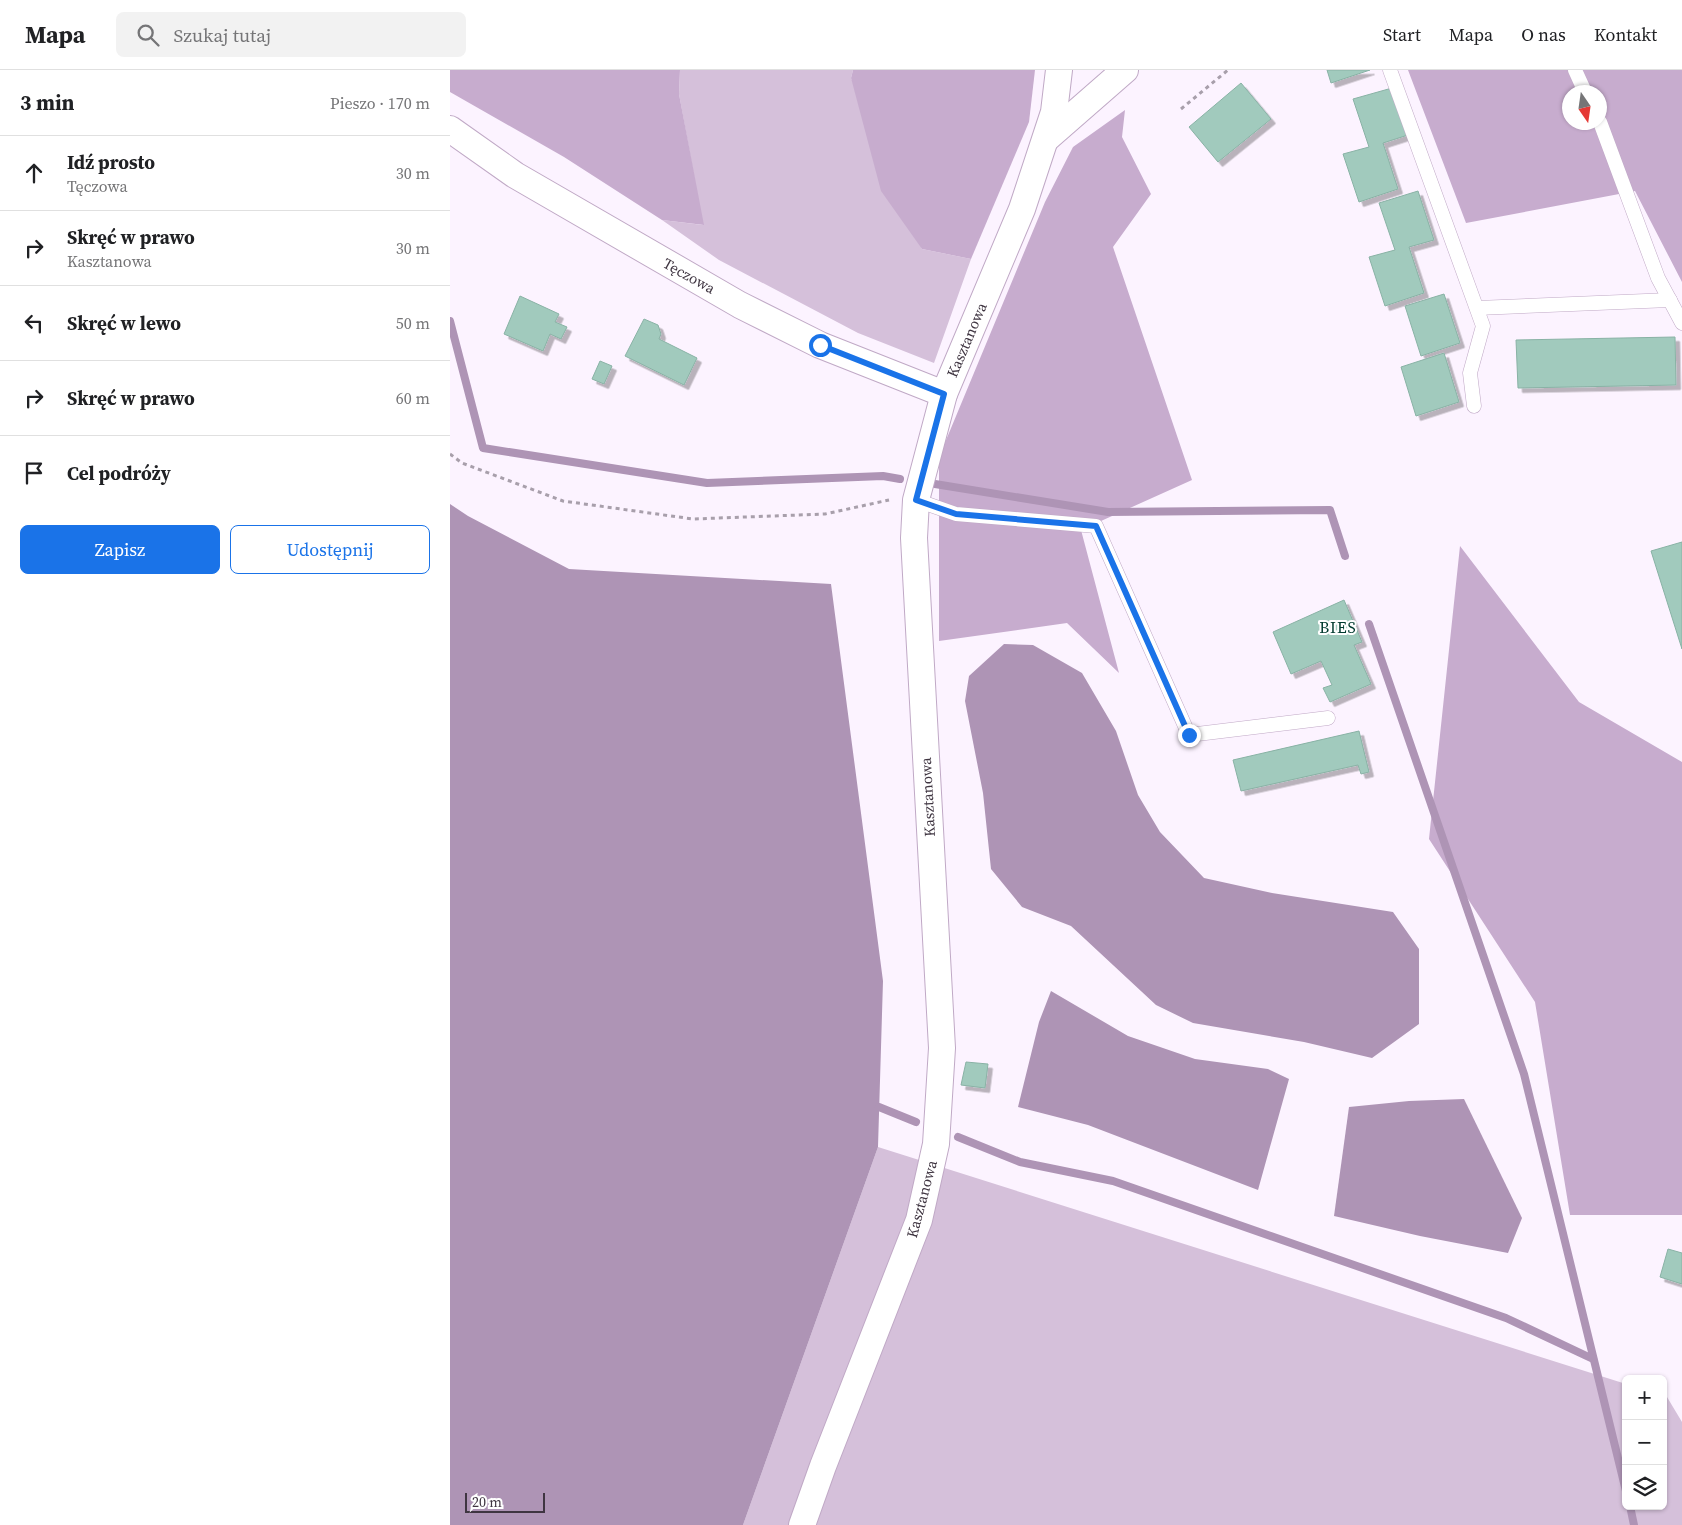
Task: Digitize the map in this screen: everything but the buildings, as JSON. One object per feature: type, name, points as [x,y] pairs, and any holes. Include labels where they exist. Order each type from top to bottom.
[{"type":"street","name":"Kasztanowa","points":[[802,1525],[919,1220],[936,1144],[942,1048],[914,538],[916,500],[944,394],[1022,209],[1045,140],[1054,112],[1059,70]]},
{"type":"street","points":[[1045,140],[1125,70]]},
{"type":"street","name":"Tęczowa","points":[[450,129],[515,175],[740,305],[820,345],[944,394]]},
{"type":"lane","points":[[1390,70],[1483,326],[1470,373],[1474,406]]},
{"type":"lane","points":[[1575,70],[1582,85]]},
{"type":"lane","points":[[1603,130],[1658,278],[1682,323]]},
{"type":"lane","points":[[1477,308],[1670,300]]},
{"type":"lane","points":[[916,500],[956,514],[1096,526],[1189,735],[1328,718]]},
{"type":"path","points":[[1181,109],[1228,70]]},
{"type":"path","points":[[450,454],[462,463],[563,501],[694,520],[825,514],[903,496],[916,500]]},
{"type":"shaded area","points":[[450,70],[680,70],[679,94],[704,225],[662,220],[564,157],[450,92]]},
{"type":"shaded area","points":[[680,70],[853,70],[851,78],[922,249],[971,259],[934,363],[858,333],[719,260],[662,220],[703,225],[679,94]]},
{"type":"shaded area","points":[[853,70],[1035,70],[1029,122],[971,259],[922,249],[881,191],[851,78]]},
{"type":"shaded area","points":[[1408,70],[1682,70],[1682,282],[1635,191],[1466,223]]},
{"type":"shaded area","points":[[1125,110],[1122,137],[1151,194],[1113,247],[1192,480],[1081,530],[1119,673],[1067,623],[939,641],[939,457],[1045,202],[1073,147]]},
{"type":"shaded area","points":[[450,504],[468,516],[569,569],[831,584],[883,981],[878,1147],[743,1525],[450,1525]]},
{"type":"shaded area","points":[[1460,546],[1579,702],[1682,762],[1682,1215],[1570,1215],[1535,1002],[1429,839]]},
{"type":"shaded area","points":[[1004,644],[1033,645],[1082,673],[1116,731],[1138,795],[1160,832],[1204,878],[1272,893],[1393,912],[1419,949],[1419,1024],[1372,1058],[1304,1042],[1193,1023],[1156,1005],[1071,926],[1022,907],[991,869],[983,793],[965,701],[969,676]]},
{"type":"shaded area","points":[[1051,991],[1128,1036],[1195,1059],[1268,1069],[1289,1079],[1258,1190],[1088,1125],[1018,1107],[1039,1022]]},
{"type":"shaded area","points":[[1464,1099],[1522,1218],[1508,1253],[1420,1236],[1334,1216],[1349,1107],[1409,1101]]},
{"type":"shaded area","points":[[878,1147],[1622,1383],[1622,1510],[1667,1510],[1667,1397],[1682,1422],[1682,1525],[743,1525]]},
{"type":"waterway","points":[[450,321],[483,448],[707,483],[883,476],[900,479]]},
{"type":"waterway","points":[[935,484],[1108,512],[1330,510],[1345,556]]},
{"type":"waterway","points":[[1369,624],[1524,1074],[1622,1475]]},
{"type":"waterway","points":[[879,1107],[916,1122]]},
{"type":"waterway","points":[[958,1137],[1020,1162],[1113,1181],[1506,1318],[1593,1359]]},
{"type":"waterway","points":[[1631,1510],[1634,1525]]},
{"type":"district","name":"BIES","points":[[1338,627]]},
{"type":"route","points":[[820,345],[944,394],[916,500],[956,514],[1096,526],[1189,735]]}]
